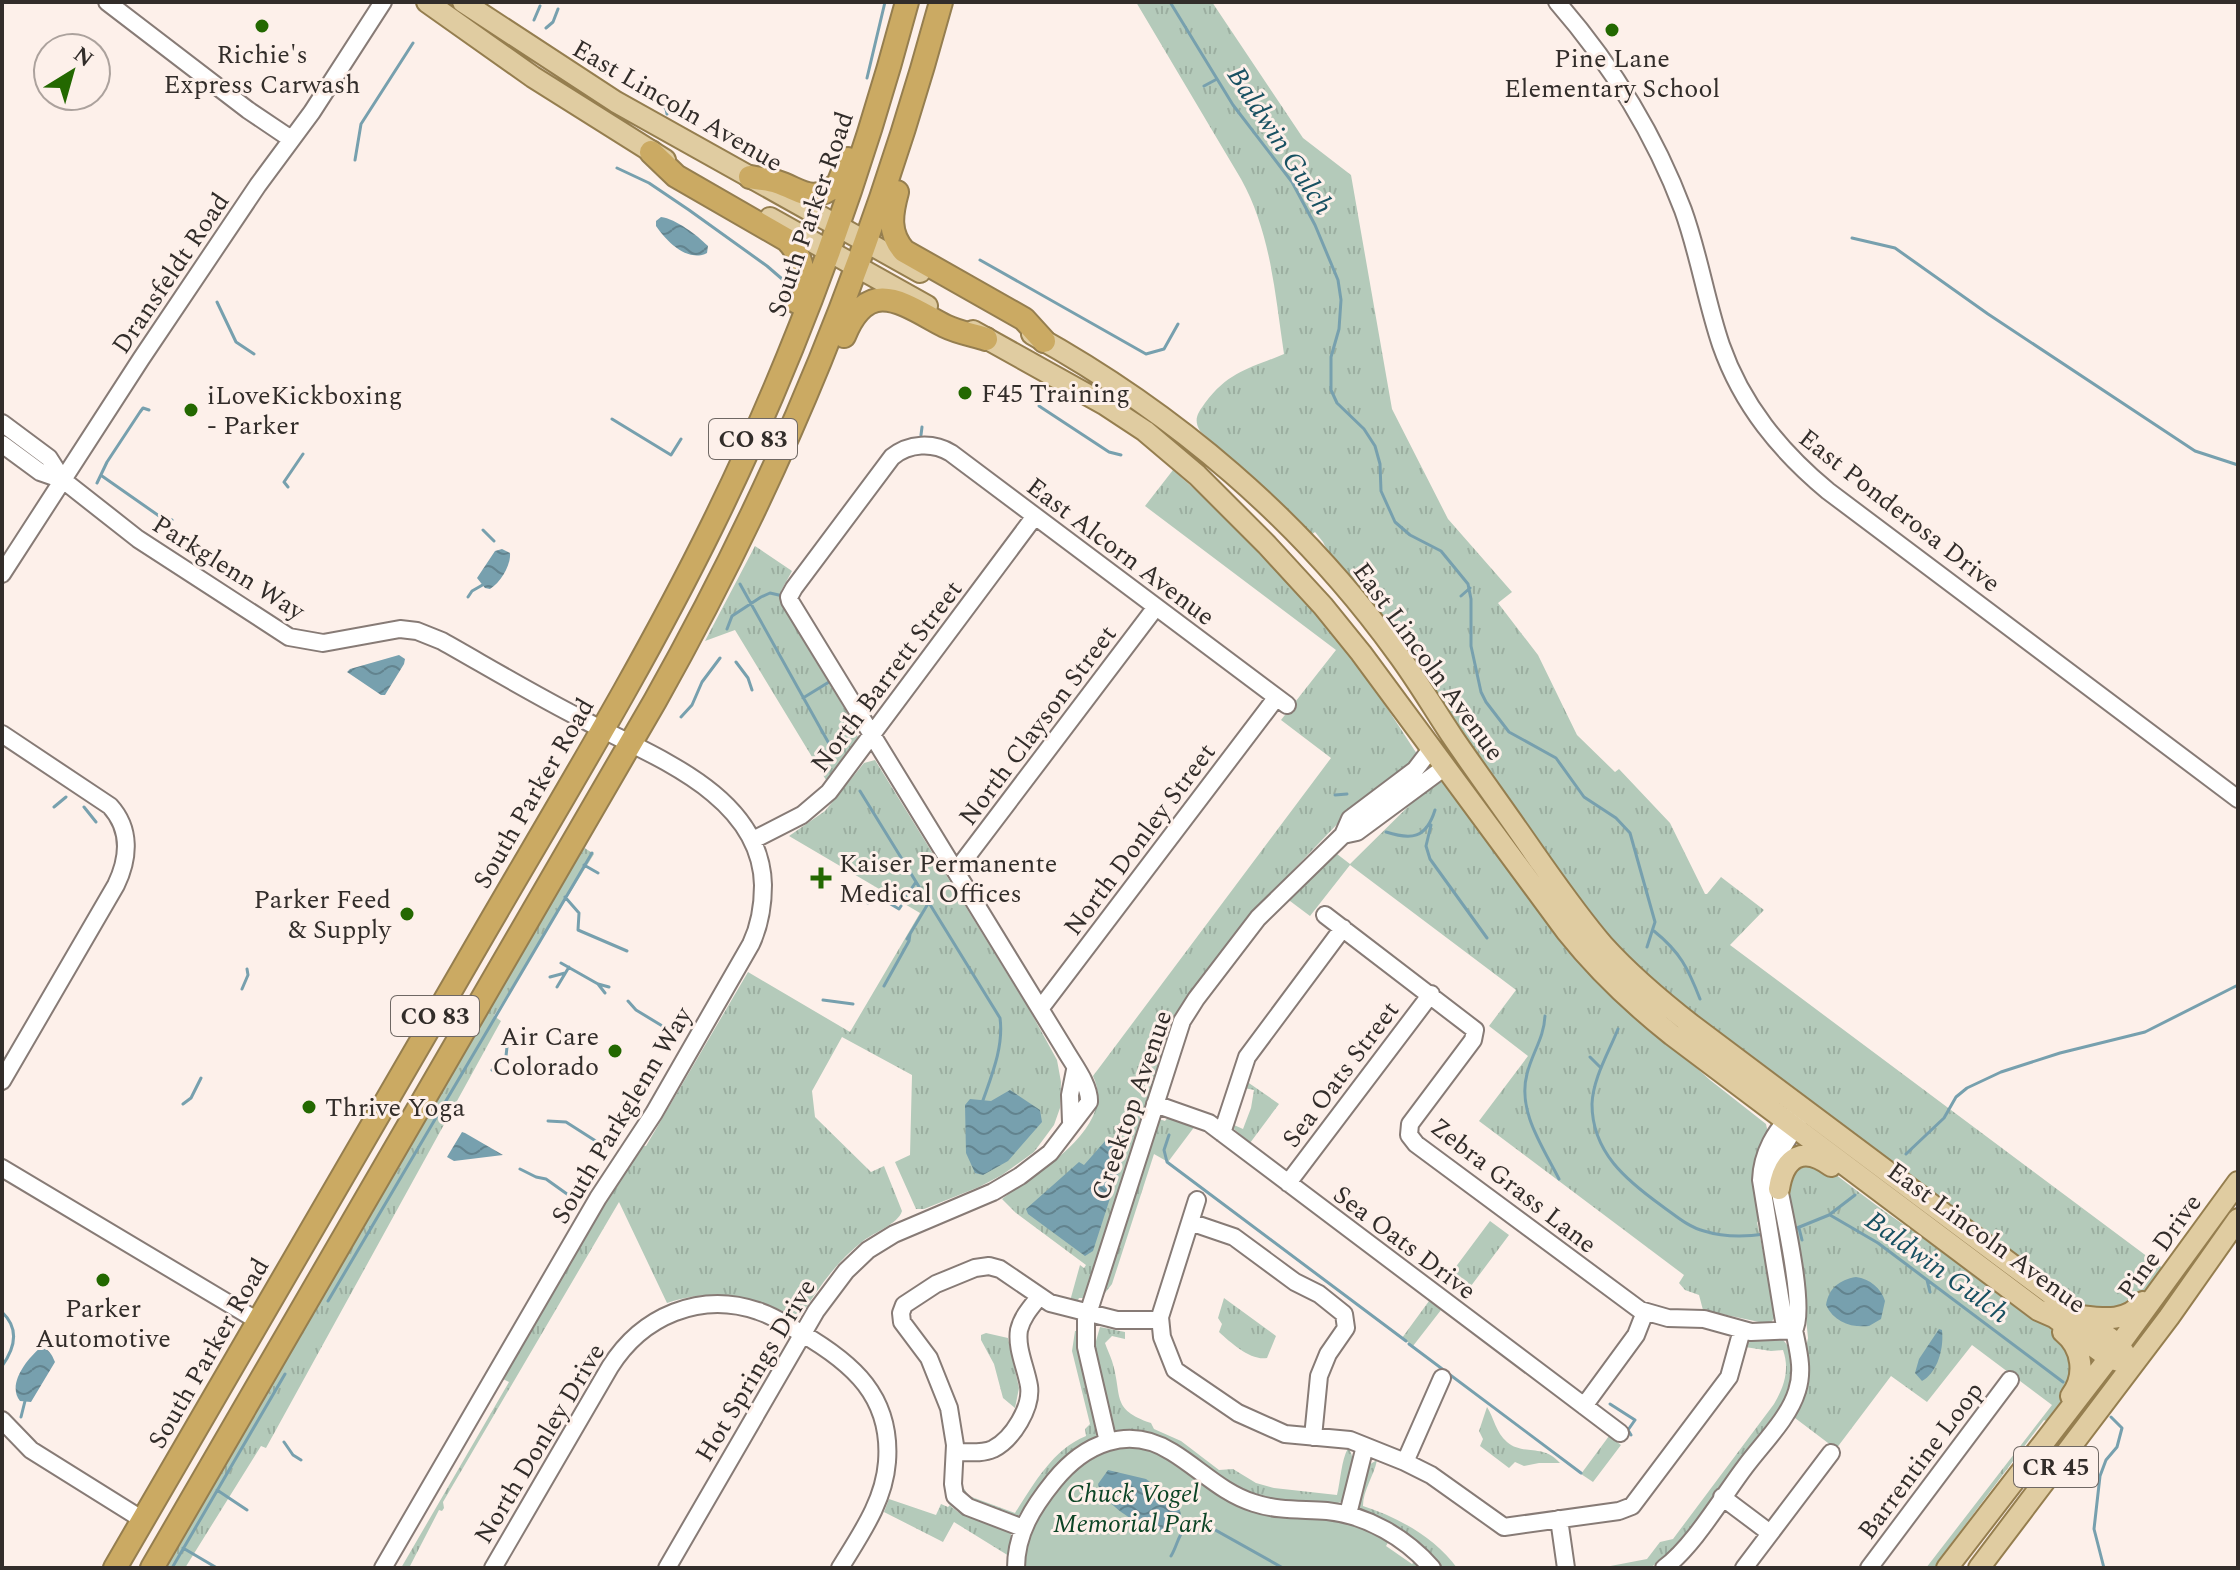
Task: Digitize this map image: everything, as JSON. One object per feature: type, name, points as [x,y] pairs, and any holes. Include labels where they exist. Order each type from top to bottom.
[{"type":"highway","points":[[750,177],[777,182],[809,195],[823,193],[840,182],[893,11],[906,2]]},
{"type":"highway","name":"South Parker Road","points":[[115,1568],[602,730],[714,522],[802,323],[839,226],[879,103],[906,2]]},
{"type":"highway","name":"CO 83","points":[[152,1568],[706,610],[776,467],[858,267],[903,133],[941,2]]},
{"type":"highway","points":[[903,133],[909,153],[891,219],[892,231],[899,245],[915,259],[1024,319],[1044,341]]},
{"type":"highway","points":[[651,152],[676,176],[787,240],[798,254],[803,269],[803,283],[797,303],[802,323]]},
{"type":"highway","points":[[776,467],[801,437],[849,323],[866,304],[880,299],[895,300],[948,328],[986,339]]},
{"type":"main road","name":"East Lincoln Avenue","points":[[427,2],[533,77],[651,152],[1118,413],[1163,445],[1281,559],[1323,606],[1567,932],[1605,976],[1650,1018],[2038,1310],[2132,1365]]},
{"type":"main road","name":"East Lincoln Avenue","points":[[463,2],[616,102],[1101,375],[1199,444],[1284,520],[1355,599],[1392,645],[1558,887],[1603,944],[1667,1006],[2080,1316],[2114,1352]]},
{"type":"main road","points":[[1779,1189],[1781,1176],[1789,1163],[1800,1156],[1809,1155],[1824,1160],[1870,1195],[1885,1195]]},
{"type":"main road","name":"Pine Drive","points":[[1947,1568],[2114,1352],[2238,1182]]},
{"type":"main road","name":"Pine Drive","points":[[1979,1568],[2238,1219]]},
{"type":"main road","points":[[2080,1316],[2115,1318],[2131,1313],[2179,1259]]},
{"type":"main road","points":[[2027,1462],[2032,1448],[2075,1390],[2080,1376],[2080,1360],[2074,1342],[2038,1310]]},
{"type":"street","points":[[107,2],[248,110],[291,139]]},
{"type":"street","name":"Dransfeldt Road","points":[[2,574],[141,359],[383,2]]},
{"type":"street","name":"East Ponderosa Drive","points":[[1557,2],[1607,65],[1657,149],[1690,231],[1725,356],[1747,402],[1773,438],[1797,465],[1828,491],[2238,799]]},
{"type":"street","points":[[2,423],[49,458],[63,480]]},
{"type":"street","points":[[2,444],[40,472],[63,480]]},
{"type":"street","name":"East Alcorn Avenue","points":[[874,735],[789,597],[890,460],[898,452],[921,446],[947,450],[1282,702]]},
{"type":"street","name":"Parkglenn Way","points":[[63,480],[138,539],[289,637],[323,643],[386,630],[417,631],[437,638],[602,730]]},
{"type":"street","name":"North Barrett Street","points":[[753,840],[813,807],[833,787],[1035,516]]},
{"type":"street","name":"North Clayson Street","points":[[956,871],[1156,607]]},
{"type":"street","name":"North Donley Street","points":[[1040,1009],[1282,702]]},
{"type":"street","name":"South Parkglenn Way","points":[[383,1568],[603,1190],[654,1113],[751,944],[760,921],[763,892],[760,860],[753,840],[737,815],[715,794],[602,730]]},
{"type":"street","points":[[2,734],[90,791],[115,812],[124,829],[127,850],[123,871],[112,892],[2,1081]]},
{"type":"street","points":[[874,735],[1040,1009]]},
{"type":"street","name":"Creektop Avenue","points":[[1108,1442],[1086,1347],[1088,1313],[1178,1032],[1193,1003],[1262,914],[1343,835],[1350,819],[1413,772],[1431,749]]},
{"type":"street","name":"Creektop Avenue","points":[[1343,835],[1357,832],[1445,767]]},
{"type":"street","name":"Zebra Grass Lane","points":[[1325,915],[1472,1025],[1476,1033],[1412,1121],[1409,1128],[1411,1138],[1645,1312],[1672,1319],[1704,1319],[1742,1330],[1794,1330]]},
{"type":"street","points":[[1222,1133],[1247,1057],[1343,928]]},
{"type":"street","name":"Sea Oats Street","points":[[1288,1183],[1431,994]]},
{"type":"street","name":"Hot Springs Drive","points":[[667,1568],[831,1288],[868,1250],[909,1227],[984,1197],[1010,1182],[1050,1153],[1071,1122],[1069,1105],[1075,1070],[1040,1009]]},
{"type":"street","name":"Sea Oats Drive","points":[[1155,1104],[1202,1119],[1222,1133],[1620,1433]]},
{"type":"street","points":[[1664,1568],[1678,1555],[1786,1413],[1796,1394],[1800,1366],[1794,1330],[1784,1321],[1761,1184],[1769,1146],[1802,1108]]},
{"type":"street","points":[[1791,1124],[1775,1175],[1797,1288],[1799,1322],[1794,1330]]},
{"type":"street","points":[[2,1168],[258,1321]]},
{"type":"street","points":[[1197,1200],[1159,1320],[1171,1363],[1182,1377],[1245,1417],[1285,1434],[1345,1439],[1405,1462],[1434,1476],[1501,1526],[1513,1527],[1624,1510],[1633,1504],[1729,1377],[1742,1330]]},
{"type":"street","points":[[1190,1222],[1234,1237],[1344,1314],[1345,1330],[1330,1351],[1319,1376],[1313,1437]]},
{"type":"street","points":[[1023,1528],[968,1507],[957,1498],[953,1489],[955,1452],[951,1417],[943,1388],[929,1358],[902,1322],[903,1306],[932,1286],[984,1266],[1000,1269],[1039,1297],[1088,1313],[1127,1321],[1159,1320]]},
{"type":"street","points":[[955,1452],[982,1452],[996,1447],[1025,1412],[1029,1390],[1019,1333],[1025,1317],[1039,1297]]},
{"type":"street","name":"North Donley Drive","points":[[493,1568],[610,1367],[635,1334],[670,1313],[714,1304],[755,1309],[803,1334],[838,1355],[856,1372],[874,1398],[885,1427],[887,1462],[882,1489],[840,1568]]},
{"type":"street","points":[[1584,1406],[1638,1331],[1645,1312]]},
{"type":"street","points":[[1405,1462],[1442,1378]]},
{"type":"street","name":"Barrentine Loop","points":[[1873,1566],[2010,1380]]},
{"type":"street","points":[[2,1420],[26,1446],[143,1520]]},
{"type":"street","points":[[1016,1568],[1023,1528],[1035,1506],[1070,1462],[1083,1452],[1108,1442],[1132,1439],[1162,1447],[1224,1490],[1257,1504],[1348,1514],[1386,1531],[1432,1568]]},
{"type":"street","points":[[1348,1514],[1365,1446]]},
{"type":"street","points":[[1744,1568],[1831,1453]]},
{"type":"street","points":[[1722,1497],[1770,1533]]},
{"type":"street","points":[[1559,1519],[1566,1568]]},
{"type":"green space","points":[[1136,2],[1212,2],[1303,138],[1351,175],[1392,409],[1448,519],[1512,592],[1498,603],[1538,655],[1577,735],[1615,772],[1619,769],[1670,823],[1705,894],[1721,877],[1764,910],[1730,945],[2164,1269],[2128,1309],[2088,1311],[1673,1001],[1601,931],[1467,746],[1410,653],[1330,556],[1315,532],[1311,535],[1268,491],[1200,431],[1198,413],[1214,392],[1241,372],[1284,354],[1278,309],[1265,242],[1251,200]]},
{"type":"green space","points":[[1173,470],[1255,543],[1352,654],[1417,754],[1414,763],[1346,815],[1269,895],[1180,1009],[1086,1293],[1077,1302],[1070,1301],[1080,1265],[1084,1268],[1086,1265],[1002,1199],[1052,1163],[1084,1131],[1094,1114],[1098,1095],[1093,1076],[1331,758],[1281,720],[1336,650],[1145,506]]},
{"type":"green space","points":[[755,546],[792,571],[781,591],[781,604],[849,716],[858,737],[826,780],[735,630],[705,641]]},
{"type":"green space","points":[[875,760],[1029,1009],[1057,1060],[1061,1082],[1060,1108],[1054,1125],[1034,1152],[1002,1175],[924,1209],[916,1209],[895,1162],[910,1155],[912,1075],[842,1037],[812,1091],[815,1117],[871,1172],[884,1166],[902,1211],[900,1216],[845,1257],[802,1314],[794,1317],[763,1303],[732,1296],[700,1296],[667,1303],[619,1202],[443,1502],[444,1508],[439,1510],[409,1568],[401,1568],[509,1382],[503,1379],[509,1368],[614,1189],[642,1146],[646,1146],[748,972],[850,1032],[920,913],[789,836],[825,811],[864,763]]},
{"type":"green space","points":[[1440,781],[1662,1037],[1766,1124],[1768,1133],[1760,1221],[1757,1222],[1776,1315],[1771,1323],[1759,1325],[1759,1322],[1703,1310],[1699,1295],[1685,1290],[1679,1283],[1684,1275],[1479,1121],[1528,1056],[1489,1026],[1516,990],[1350,865],[1310,916],[1286,898],[1308,875],[1337,854],[1350,864],[1432,783]]},
{"type":"green space","points":[[583,847],[594,854],[494,1016],[501,1021],[266,1448],[261,1446],[185,1568],[163,1568]]},
{"type":"green space","points":[[1246,1081],[1279,1104],[1250,1143],[1233,1128],[1234,1125],[1243,1129],[1251,1108],[1254,1090],[1244,1088]]},
{"type":"green space","points":[[1168,1117],[1195,1126],[1168,1162],[1154,1154],[1112,1284],[1105,1293],[1101,1291],[1159,1119],[1165,1121]]},
{"type":"green space","points":[[1822,1164],[1899,1221],[2017,1300],[2072,1350],[2071,1391],[2048,1422],[2044,1420],[1944,1553],[1947,1556],[1938,1568],[1926,1568],[2052,1405],[1972,1345],[1927,1402],[1891,1376],[1836,1449],[1795,1418],[1792,1414],[1808,1338],[1799,1248],[1785,1184],[1794,1165]]},
{"type":"green space","points":[[1490,1221],[1509,1235],[1465,1294],[1446,1280]]},
{"type":"green space","points":[[1224,1298],[1276,1336],[1267,1358],[1248,1354],[1219,1332],[1222,1324],[1218,1318]]},
{"type":"green space","points":[[1429,1301],[1441,1310],[1413,1346],[1402,1338]]},
{"type":"green space","points":[[1100,1327],[1125,1332],[1125,1339],[1112,1336],[1105,1343],[1120,1400],[1129,1412],[1151,1423],[1154,1429],[1181,1441],[1219,1470],[1233,1469],[1256,1483],[1274,1488],[1337,1495],[1348,1448],[1353,1466],[1342,1501],[1315,1506],[1260,1498],[1116,1432],[1112,1429],[1092,1342],[1096,1341]]},
{"type":"green space","points":[[1075,1331],[1078,1331],[1098,1433],[1065,1457],[1018,1516],[980,1506],[966,1497],[960,1483],[969,1496],[1015,1513],[1054,1459],[1086,1436],[1085,1429],[1090,1424],[1072,1351]]},
{"type":"green space","points":[[986,1333],[1008,1338],[1019,1388],[1015,1408],[1003,1398],[994,1364],[981,1340],[981,1335]]},
{"type":"green space","points":[[1781,1338],[1790,1351],[1793,1367],[1786,1399],[1672,1552],[1650,1568],[1600,1568],[1647,1559],[1660,1542],[1673,1539],[1774,1404],[1783,1385],[1786,1364],[1783,1350],[1745,1347],[1756,1339]]},
{"type":"green space","points":[[1487,1407],[1507,1442],[1547,1453],[1560,1463],[1524,1466],[1515,1462],[1509,1468],[1480,1446],[1483,1439],[1479,1431]]},
{"type":"green space","points":[[1609,1436],[1621,1445],[1593,1482],[1581,1474]]},
{"type":"green space","name":"Chuck Vogel Memorial Park","points":[[1129,1446],[1157,1452],[1233,1502],[1333,1519],[1369,1529],[1389,1541],[1386,1546],[1423,1568],[1023,1568],[1029,1535],[1046,1501],[1058,1486],[1098,1452]]},
{"type":"green space","points":[[1377,1460],[1363,1506],[1389,1516],[1427,1538],[1457,1568],[1440,1568],[1433,1559],[1359,1509],[1367,1466]]},
{"type":"green space","points":[[889,1499],[936,1515],[941,1504],[950,1505],[963,1514],[1004,1529],[1011,1534],[1009,1556],[954,1522],[943,1542],[884,1512]]},
{"type":"water","points":[[661,217],[680,224],[698,237],[708,246],[707,253],[692,255],[678,249],[656,226],[656,221]]},
{"type":"water","points":[[502,549],[510,553],[507,568],[494,586],[485,588],[477,578],[495,551]]},
{"type":"water","points":[[399,655],[405,659],[404,664],[385,695],[347,672],[350,669]]},
{"type":"water","points":[[1010,1090],[1040,1110],[1042,1122],[1008,1161],[983,1175],[975,1173],[966,1153],[965,1105],[970,1099],[991,1101]]},
{"type":"water","points":[[462,1132],[503,1155],[454,1161],[447,1157]]},
{"type":"water","points":[[1106,1140],[1122,1148],[1124,1155],[1093,1251],[1085,1256],[1028,1214],[1026,1209],[1079,1162],[1084,1165]]},
{"type":"water","points":[[1856,1277],[1874,1285],[1885,1301],[1881,1319],[1869,1326],[1844,1323],[1826,1305],[1836,1286]]},
{"type":"water","points":[[1939,1329],[1942,1330],[1942,1337],[1939,1359],[1932,1372],[1922,1381],[1915,1373],[1919,1359]]},
{"type":"water","points":[[40,1348],[48,1351],[55,1362],[31,1402],[20,1401],[17,1380],[29,1359]]},
{"type":"water","points":[[1108,1470],[1146,1479],[1178,1502],[1181,1515],[1171,1530],[1151,1528],[1117,1509],[1101,1492],[1098,1484]]},
{"type":"waterway","points":[[867,78],[885,2]]},
{"type":"waterway","name":"Baldwin Gulch","points":[[1170,2],[1233,105],[1292,182],[1315,225],[1338,280],[1341,300],[1339,329],[1331,357],[1331,390],[1337,403],[1364,429],[1375,446],[1380,464],[1381,491],[1395,522],[1410,535],[1441,551],[1468,584],[1471,646],[1486,702],[1509,732],[1556,758],[1584,797],[1616,818],[1630,833],[1655,922],[1647,947]]},
{"type":"waterway","points":[[534,20],[540,6]]},
{"type":"waterway","points":[[546,28],[553,22],[558,9]]},
{"type":"waterway","points":[[355,160],[361,124],[413,43]]},
{"type":"waterway","points":[[607,74],[612,77]]},
{"type":"waterway","points":[[1204,86],[1217,79]]},
{"type":"waterway","points":[[660,102],[667,114]]},
{"type":"waterway","points":[[617,168],[649,183],[689,210],[789,285]]},
{"type":"waterway","points":[[1852,238],[1895,248],[1988,314],[2195,451],[2238,465]]},
{"type":"waterway","points":[[980,260],[1146,354],[1164,349],[1178,324]]},
{"type":"waterway","points":[[217,302],[236,342],[254,354]]},
{"type":"waterway","points":[[1039,406],[1109,452],[1121,455]]},
{"type":"waterway","points":[[97,483],[140,412],[143,408],[149,410]]},
{"type":"waterway","points":[[612,419],[671,455],[681,439]]},
{"type":"waterway","points":[[921,435],[922,427]]},
{"type":"waterway","points":[[288,487],[284,482],[303,454]]},
{"type":"waterway","points":[[102,476],[162,518],[172,520]]},
{"type":"waterway","points":[[483,530],[494,541]]},
{"type":"waterway","points":[[468,597],[486,583]]},
{"type":"waterway","points":[[740,584],[832,749]]},
{"type":"waterway","points":[[1461,596],[1470,588]]},
{"type":"waterway","points":[[727,629],[732,616],[761,597],[770,593],[783,596]]},
{"type":"waterway","points":[[681,717],[692,705],[702,682],[720,658]]},
{"type":"waterway","points":[[736,662],[748,678],[752,690]]},
{"type":"waterway","points":[[803,698],[829,682]]},
{"type":"waterway","points":[[860,791],[1000,1018],[998,1051],[982,1103]]},
{"type":"waterway","points":[[1335,795],[1347,794]]},
{"type":"waterway","points":[[54,807],[66,797]]},
{"type":"waterway","points":[[84,807],[96,822]]},
{"type":"waterway","points":[[1386,832],[1416,835],[1427,827],[1435,810]]},
{"type":"waterway","points":[[1431,825],[1426,846],[1430,859],[1487,938]]},
{"type":"waterway","points":[[328,1301],[592,853]]},
{"type":"waterway","points":[[584,865],[598,873]]},
{"type":"waterway","points":[[902,902],[916,882]]},
{"type":"waterway","points":[[868,903],[869,896],[874,894],[899,909],[901,906]]},
{"type":"waterway","points":[[565,897],[579,913],[578,930],[627,951]]},
{"type":"waterway","points":[[907,939],[929,902]]},
{"type":"waterway","points":[[1654,931],[1682,961],[1700,999]]},
{"type":"waterway","points":[[884,986],[910,934]]},
{"type":"waterway","points":[[561,963],[609,987]]},
{"type":"waterway","points":[[557,987],[569,967]]},
{"type":"waterway","points":[[242,989],[248,975],[247,969]]},
{"type":"waterway","points":[[550,977],[565,973]]},
{"type":"waterway","points":[[598,984],[605,993]]},
{"type":"waterway","points":[[1906,1154],[1944,1118],[1956,1097],[1967,1088],[2001,1072],[2060,1053],[2145,1032],[2238,985]]},
{"type":"waterway","points":[[823,1000],[853,1004]]},
{"type":"waterway","points":[[628,1001],[636,1010],[664,1027],[665,1034],[661,1040]]},
{"type":"waterway","points":[[1545,1016],[1527,1074],[1526,1102],[1533,1128],[1559,1179]]},
{"type":"waterway","name":"Baldwin Gulch","points":[[1618,1029],[1593,1094],[1594,1121],[1605,1151],[1624,1175],[1693,1227],[1726,1235],[1765,1234]]},
{"type":"waterway","points":[[492,1070],[506,1056],[507,1047]]},
{"type":"waterway","points":[[1590,1057],[1601,1068]]},
{"type":"waterway","points":[[183,1104],[191,1098],[201,1078]]},
{"type":"waterway","points":[[548,1121],[566,1122],[602,1145]]},
{"type":"waterway","points":[[1169,1135],[1164,1150],[1167,1162],[1406,1341]]},
{"type":"waterway","points":[[520,1169],[546,1179],[567,1194]]},
{"type":"waterway","name":"Baldwin Gulch","points":[[1792,1230],[1829,1215],[1855,1195]]},
{"type":"waterway","name":"Baldwin Gulch","points":[[1830,1215],[1878,1243],[2063,1382]]},
{"type":"waterway","points":[[1799,1228],[1802,1240]]},
{"type":"waterway","points":[[1927,1280],[1930,1292]]},
{"type":"waterway","points":[[2,1312],[8,1318],[14,1339],[2,1366]]},
{"type":"waterway","points":[[1409,1344],[1581,1473]]},
{"type":"waterway","points":[[172,1568],[285,1374]]},
{"type":"waterway","points":[[21,1417],[25,1401]]},
{"type":"waterway","points":[[1610,1404],[1635,1420],[1628,1430],[1631,1435]]},
{"type":"waterway","name":"Baldwin Gulch","points":[[2104,1568],[2094,1529],[2100,1476],[2106,1460],[2117,1447],[2122,1428],[2111,1417]]},
{"type":"waterway","points":[[284,1442],[301,1460]]},
{"type":"waterway","points":[[217,1490],[247,1510]]},
{"type":"waterway","points":[[1171,1556],[1184,1529],[1201,1522],[1283,1568]]},
{"type":"waterway","points":[[183,1548],[217,1568]]},
{"type":"place","name":"Richie's Express Carwash","points":[[262,26]]},
{"type":"place","name":"Pine Lane Elementary School","points":[[1612,30]]},
{"type":"place","name":"F45 Training","points":[[965,393]]},
{"type":"place","name":"iLoveKickboxing - Parker","points":[[191,410]]},
{"type":"place","name":"Kaiser Permanente Medical Offices","points":[[821,878]]},
{"type":"place","name":"Parker Feed & Supply","points":[[407,914]]},
{"type":"place","name":"Air Care Colorado","points":[[615,1051]]},
{"type":"place","name":"Thrive Yoga","points":[[309,1107]]},
{"type":"place","name":"Parker Automotive","points":[[103,1280]]}]
